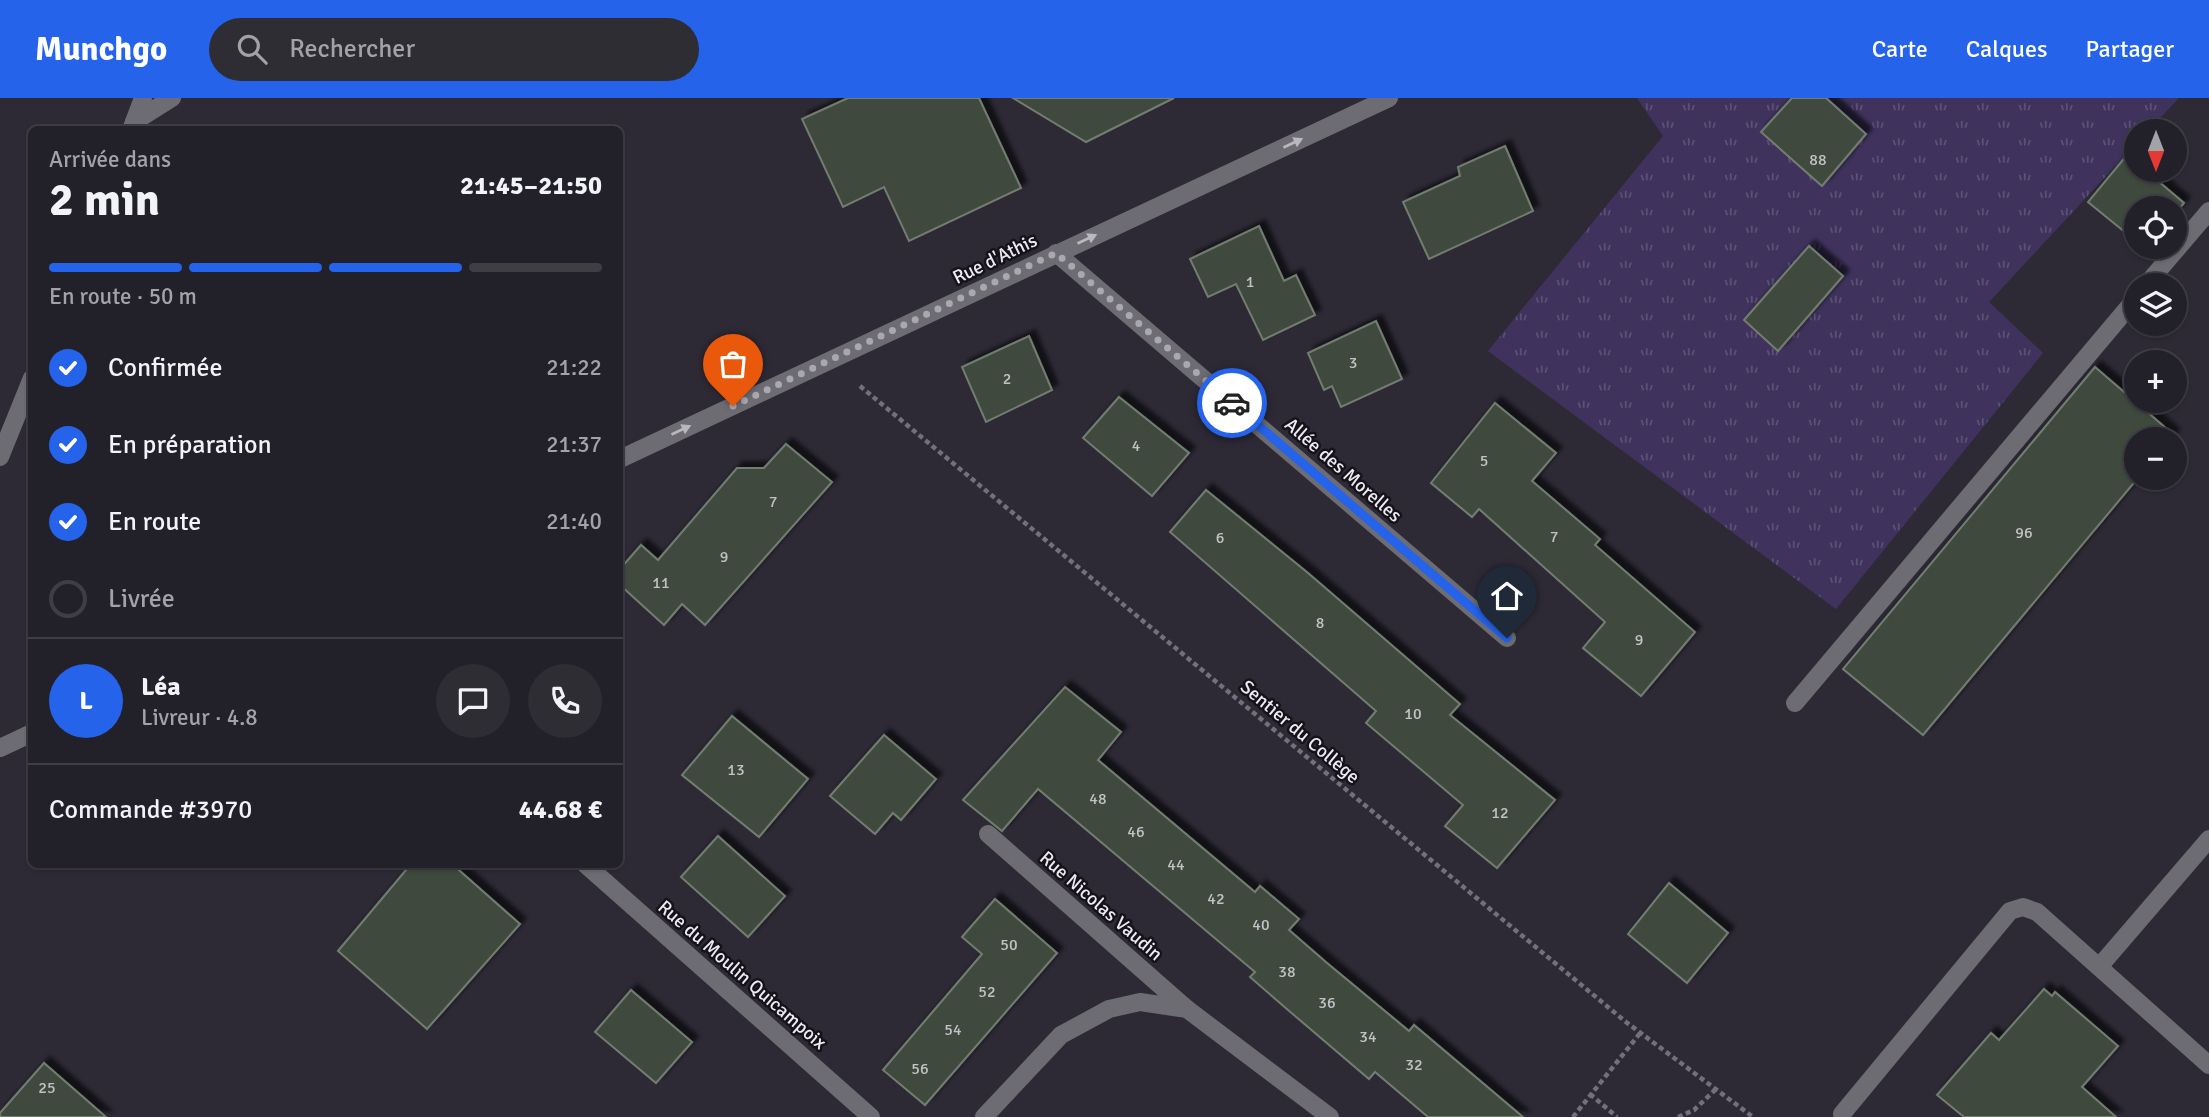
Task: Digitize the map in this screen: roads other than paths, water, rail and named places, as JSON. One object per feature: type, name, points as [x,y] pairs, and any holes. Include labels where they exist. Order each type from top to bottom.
[{"type":"street","points":[[132,126],[143,98]]},
{"type":"street","points":[[132,126],[172,98]]},
{"type":"street","name":"Rue d'Athis","points":[[623,458],[1389,98]]},
{"type":"street","points":[[2156,273],[2209,211]]},
{"type":"street","name":"Allée des Morelles","points":[[1056,253],[1507,638]]},
{"type":"street","points":[[1795,703],[2124,312]]},
{"type":"street","points":[[0,457],[28,388]]},
{"type":"street","points":[[0,748],[28,735]]},
{"type":"street","name":"Rue Nicolas Vaudin","points":[[988,834],[1187,1009],[1330,1117]]},
{"type":"street","points":[[2099,967],[2209,839]]},
{"type":"street","name":"Rue du Moulin Quicampoix","points":[[590,868],[871,1117]]},
{"type":"street","points":[[1842,1114],[2010,911],[2023,907],[2037,912],[2209,1065]]},
{"type":"street","name":"Rue Nicolas Vaudin","points":[[985,1117],[1061,1035],[1109,1009],[1140,1002],[1187,1009]]}]
